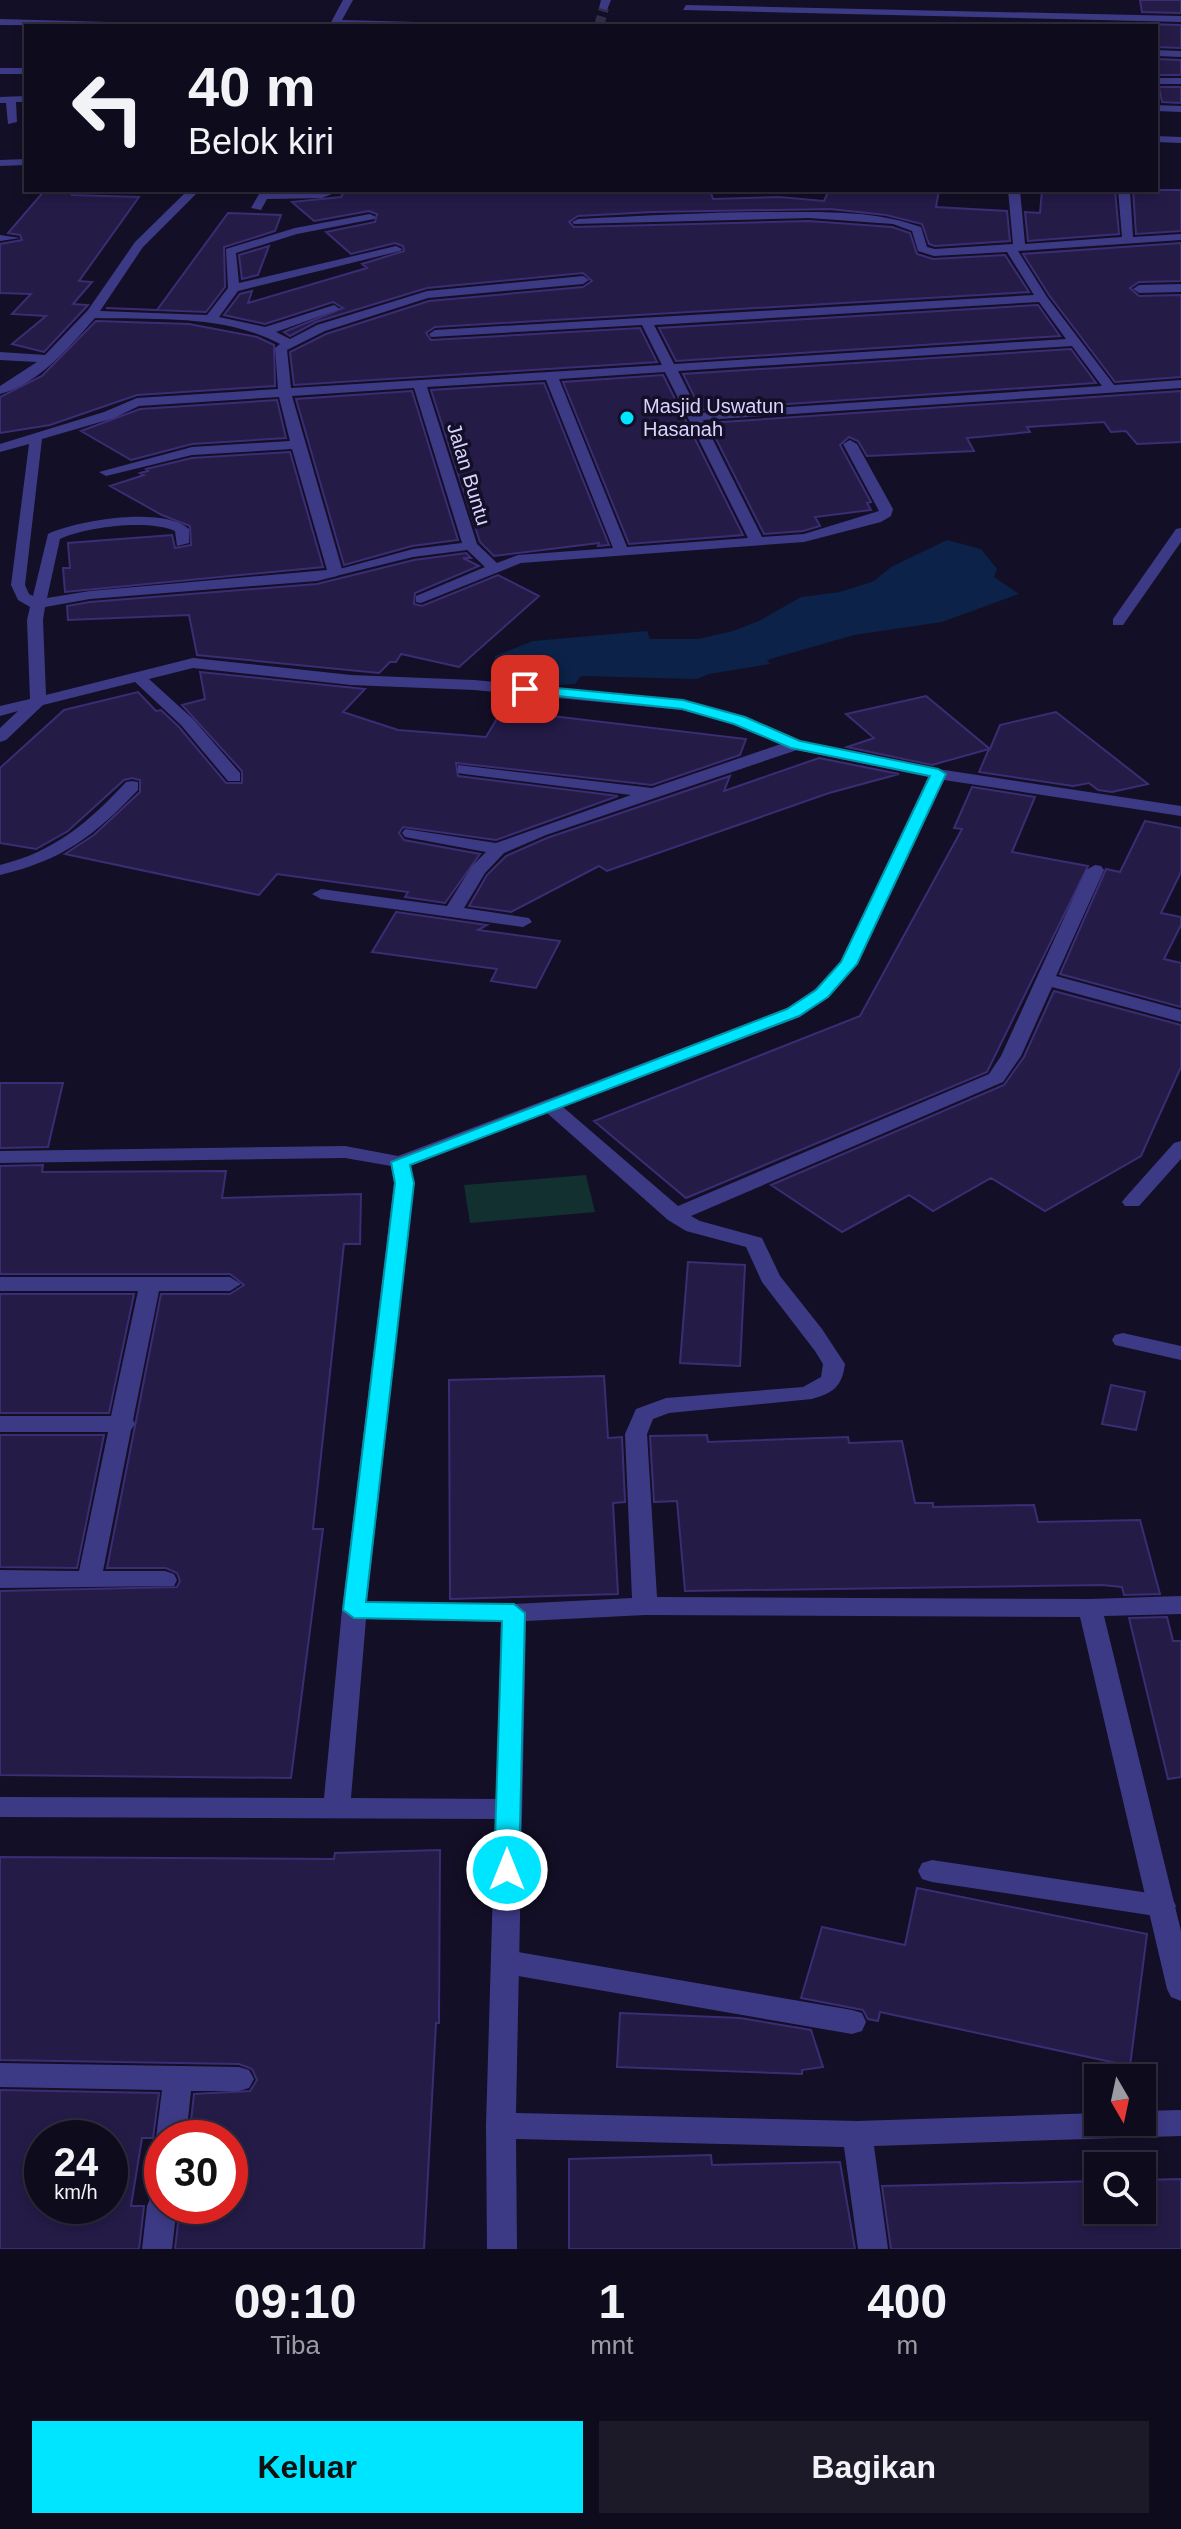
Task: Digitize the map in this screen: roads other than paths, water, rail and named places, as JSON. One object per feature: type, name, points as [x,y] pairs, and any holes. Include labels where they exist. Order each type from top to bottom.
[{"type":"street","points":[[335,24],[348,0]]},
{"type":"street","points":[[850,0],[851,13]]},
{"type":"street","points":[[964,0],[965,20]]},
{"type":"street","points":[[686,9],[764,6],[965,20],[1076,13],[1181,19]]},
{"type":"street","points":[[0,22],[40,24]]},
{"type":"street","points":[[7,37],[17,23]]},
{"type":"street","points":[[1158,42],[1181,42]]},
{"type":"street","points":[[1158,53],[1181,54]]},
{"type":"street","points":[[0,71],[24,71]]},
{"type":"street","points":[[1158,81],[1181,81]]},
{"type":"street","points":[[6,100],[12,122]]},
{"type":"street","points":[[1158,108],[1181,109]]},
{"type":"street","points":[[1158,139],[1181,140]]},
{"type":"street","points":[[0,163],[24,162]]},
{"type":"street","points":[[0,390],[16,387],[90,314],[147,236],[161,226],[192,192]]},
{"type":"street","points":[[257,208],[263,196],[322,195],[330,192]]},
{"type":"street","points":[[1014,192],[1014,246],[1042,298],[1110,388]]},
{"type":"street","points":[[1124,192],[1128,240]]},
{"type":"street","points":[[578,222],[832,216],[909,224],[917,229],[922,249],[928,252],[1181,237]]},
{"type":"street","points":[[234,288],[230,251],[295,231],[370,217]]},
{"type":"street","points":[[0,238],[14,238]]},
{"type":"street","points":[[209,321],[234,288],[396,249]]},
{"type":"street","points":[[332,573],[335,569],[299,444],[279,357],[286,342],[427,295],[583,280]]},
{"type":"street","points":[[1139,289],[1181,288]]},
{"type":"street","points":[[90,314],[209,321],[269,330],[373,297]]},
{"type":"street","points":[[435,334],[1042,298]]},
{"type":"street","points":[[646,321],[757,541]]},
{"type":"street","points":[[269,330],[286,342]]},
{"type":"street","points":[[0,448],[36,440],[137,402],[1076,342]]},
{"type":"street","points":[[0,356],[45,359]]},
{"type":"street","points":[[551,375],[622,551]]},
{"type":"street","name":"Jalan Buntu","points":[[419,382],[470,546],[494,568]]},
{"type":"street","points":[[695,417],[1181,384]]},
{"type":"street","points":[[36,440],[18,585],[23,597],[37,604],[90,595],[317,577],[413,553],[470,546]]},
{"type":"street","points":[[106,472],[192,451],[299,444]]},
{"type":"street","points":[[421,599],[518,559],[817,536],[886,513],[850,444]]},
{"type":"street","points":[[0,737],[38,701],[37,604],[53,537],[60,532],[158,521],[176,524],[182,529],[182,543]]},
{"type":"street","points":[[1118,622],[1181,532]]},
{"type":"street","points":[[0,569],[19,569]]},
{"type":"street","points":[[0,711],[172,666],[214,663],[351,680],[474,685],[683,705],[740,720],[796,745],[938,774],[1181,811]]},
{"type":"street","points":[[137,676],[187,722],[234,777]]},
{"type":"street","points":[[452,913],[478,870],[498,849],[540,831],[796,745]]},
{"type":"street","points":[[464,769],[657,792]]},
{"type":"street","points":[[0,1157],[345,1152],[400,1162],[793,1013],[822,993],[849,964],[938,774]]},
{"type":"street","points":[[0,870],[25,865],[71,846],[93,829],[132,786]]},
{"type":"street","points":[[411,833],[498,849]]},
{"type":"street","points":[[675,1215],[996,1078],[1011,1056],[1048,980],[1095,870]]},
{"type":"street","points":[[321,894],[523,922]]},
{"type":"street","points":[[1048,980],[1181,1016]]},
{"type":"street","points":[[550,1106],[675,1215],[693,1226],[755,1243],[760,1261],[777,1289],[831,1357],[834,1369],[832,1380],[821,1389],[804,1394],[666,1406],[644,1414],[636,1434],[645,1606]]},
{"type":"street","points":[[1132,1202],[1181,1147]]},
{"type":"street","points":[[337,1806],[354,1610],[404,1183],[400,1162]]},
{"type":"street","points":[[0,1284],[230,1284]]},
{"type":"street","points":[[89,1579],[124,1424],[150,1284]]},
{"type":"street","points":[[1123,1340],[1181,1353]]},
{"type":"street","points":[[0,1424],[124,1424]]},
{"type":"street","points":[[0,1579],[165,1580]]},
{"type":"street","points":[[354,1610],[514,1613],[645,1606],[1090,1608],[1181,1605]]},
{"type":"street","points":[[1090,1608],[1181,1989]]},
{"type":"street","points":[[502,2249],[501,2126],[514,1613]]},
{"type":"street","points":[[0,1807],[507,1809]]},
{"type":"street","points":[[932,1871],[1162,1906]]},
{"type":"street","points":[[506,1962],[852,2022]]},
{"type":"street","points":[[0,2075],[239,2079]]},
{"type":"street","points":[[173,2120],[178,2078]]},
{"type":"street","points":[[501,2126],[857,2134],[1181,2123]]},
{"type":"street","points":[[857,2134],[873,2249]]},
{"type":"street","points":[[157,2249],[160,2224]]},
{"type":"water","points":[[947,540],[981,549],[997,569],[994,577],[1019,594],[942,622],[854,635],[767,660],[770,664],[709,674],[697,679],[581,676],[575,684],[539,686],[529,663],[494,665],[495,656],[533,641],[647,631],[650,639],[698,639],[733,631],[759,621],[801,597],[840,592],[874,581],[891,567]]},
{"type":"tunnel","points":[[600,24],[604,8]]},
{"type":"place","name":"Masjid Uswatun Hasanah","points":[[627,418]]}]
